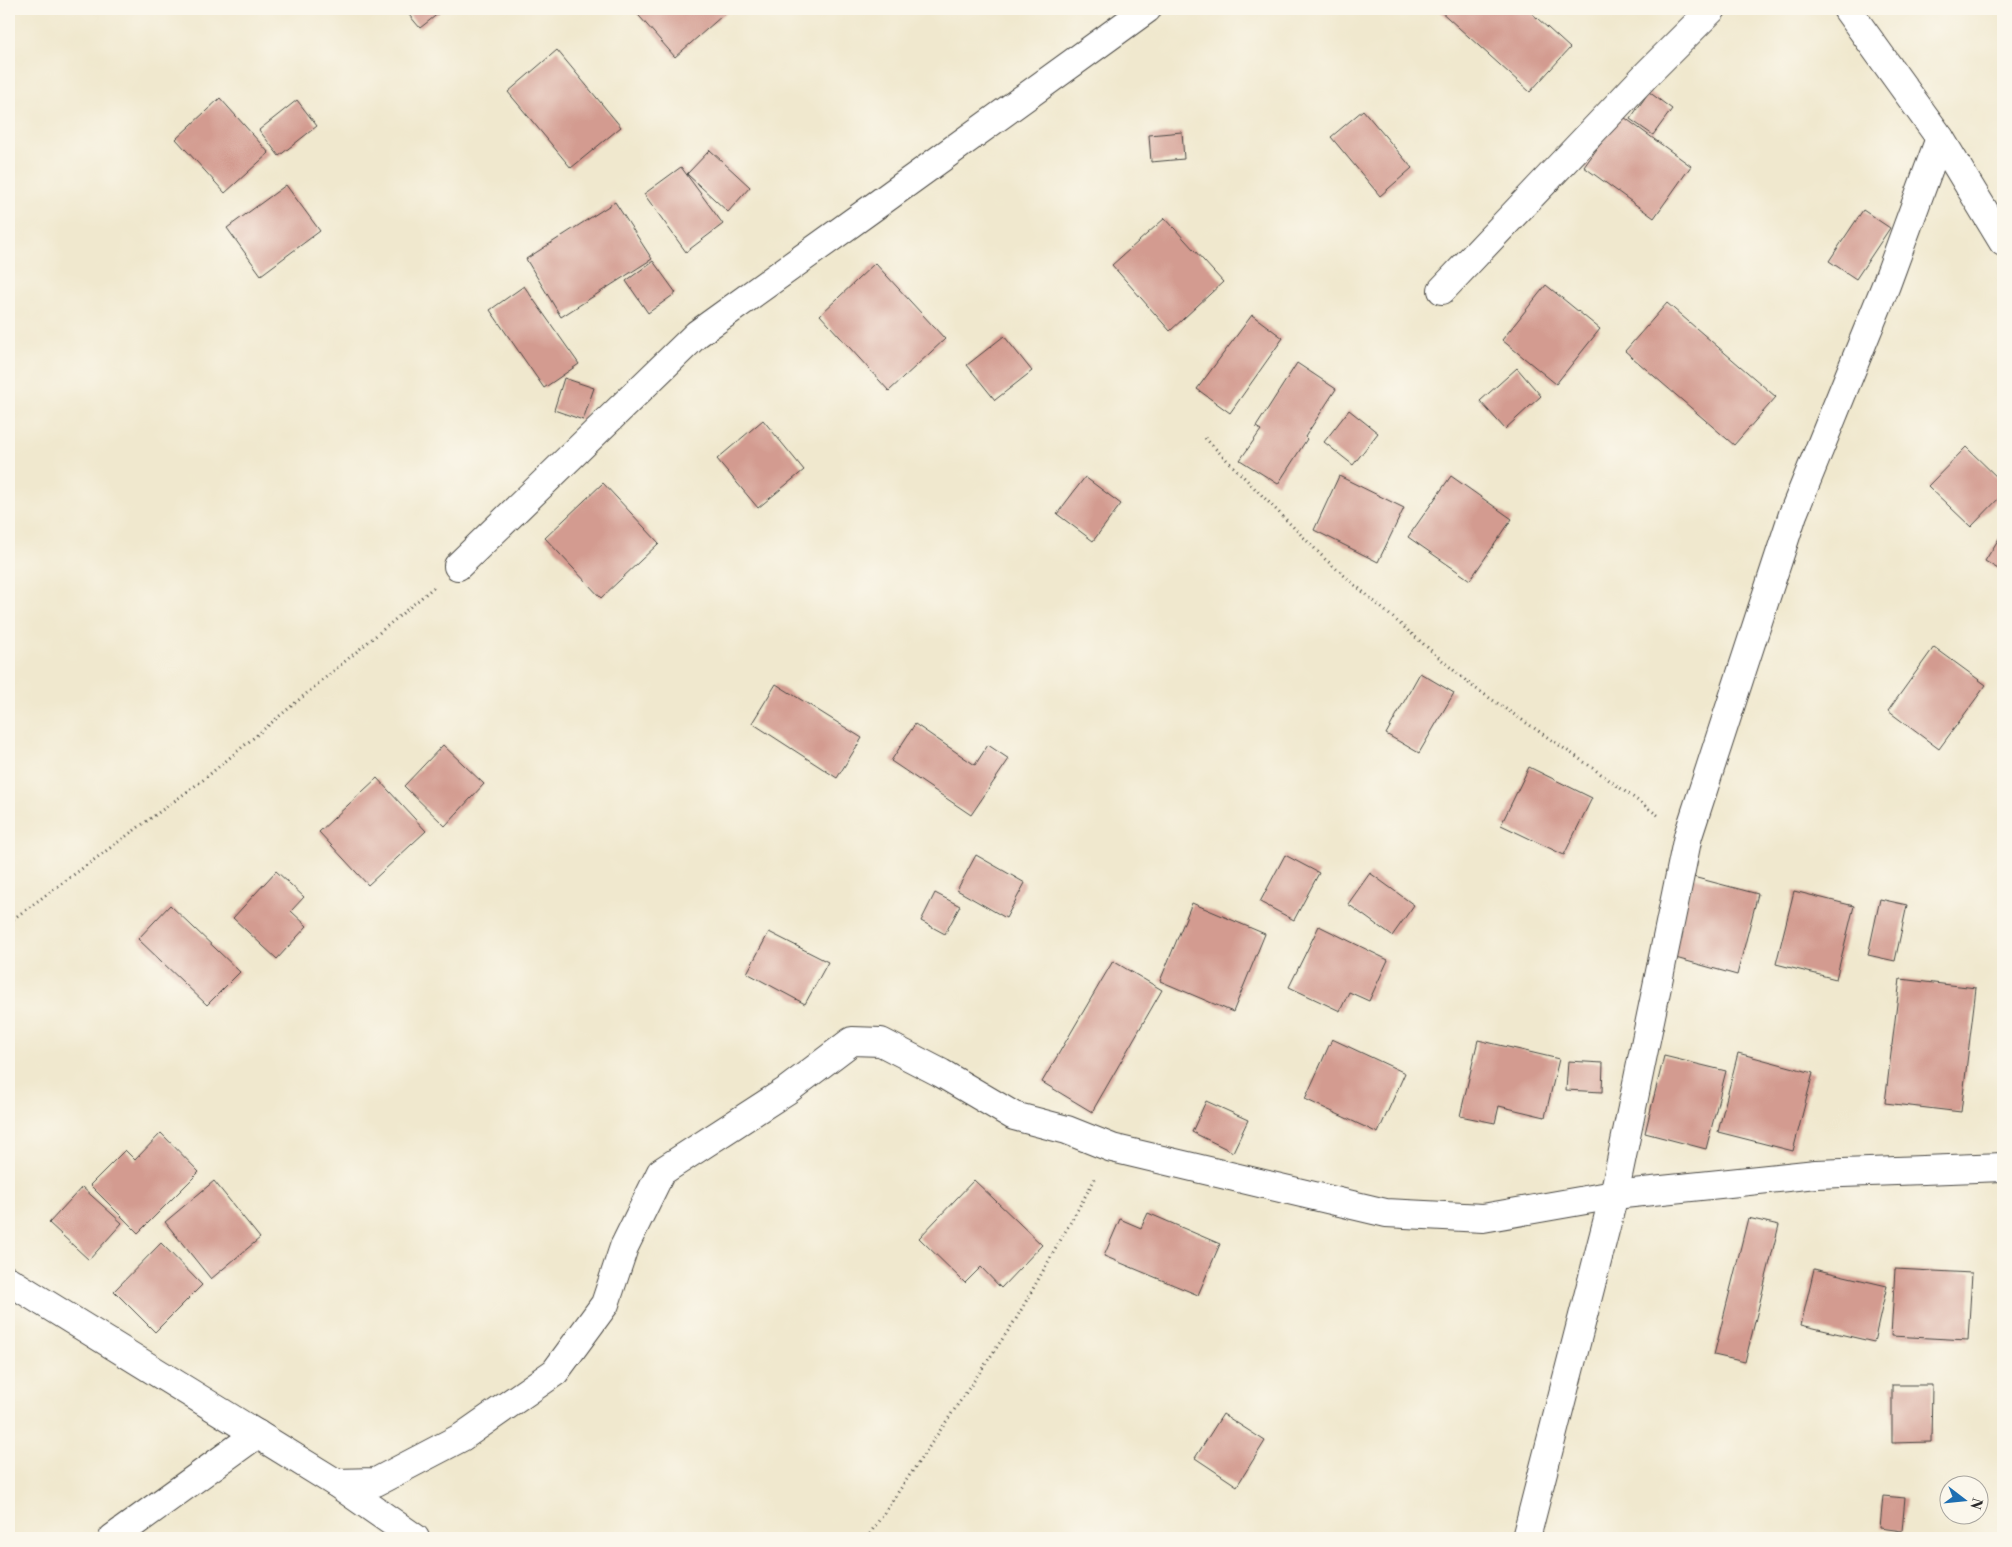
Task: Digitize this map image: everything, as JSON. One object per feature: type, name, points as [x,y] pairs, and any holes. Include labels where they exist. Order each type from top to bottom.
[{"type":"street","points":[[458,566],[696,334],[864,215],[1147,9]]},
{"type":"street","points":[[1442,290],[1648,73],[1712,9]]},
{"type":"street","points":[[1846,9],[1940,138],[2003,242]]},
{"type":"street","points":[[1526,1538],[1614,1195],[1688,836],[1794,514],[1886,285],[1940,138]]},
{"type":"street","points":[[336,1483],[376,1482],[462,1437],[555,1372],[605,1304],[624,1247],[661,1172],[786,1091],[852,1041],[881,1042],[941,1073],[1014,1116],[1066,1130],[1112,1148],[1386,1214],[1483,1218],[1614,1195],[1816,1174],[2003,1167]]},
{"type":"street","points":[[9,1281],[336,1483],[410,1537]]},
{"type":"street","points":[[113,1538],[257,1434]]},
{"type":"path","points":[[1205,438],[1325,559],[1472,686],[1587,764],[1688,836]]},
{"type":"path","points":[[9,922],[204,780],[458,566]]},
{"type":"path","points":[[867,1538],[1016,1318],[1112,1148]]},
{"type":"building","points":[[404,9],[444,9],[420,28]]},
{"type":"building","points":[[633,9],[730,9],[675,57]]},
{"type":"building","points":[[1438,9],[1527,9],[1570,48],[1530,92]]},
{"type":"building","points":[[557,50],[621,127],[571,168],[508,92]]},
{"type":"building","points":[[1649,92],[1672,109],[1653,135],[1630,119]]},
{"type":"building","points":[[220,98],[269,153],[225,193],[176,139]]},
{"type":"building","points":[[297,100],[317,126],[279,156],[259,130]]},
{"type":"building","points":[[1363,110],[1412,168],[1380,196],[1331,137]]},
{"type":"building","points":[[1621,115],[1691,166],[1654,218],[1584,167]]},
{"type":"building","points":[[1182,132],[1184,159],[1151,162],[1149,135]]},
{"type":"building","points":[[710,150],[750,187],[728,212],[687,174]]},
{"type":"building","points":[[681,167],[723,224],[686,252],[644,194]]},
{"type":"building","points":[[286,185],[320,231],[261,275],[227,228]]},
{"type":"building","points":[[615,202],[652,259],[561,317],[526,259]]},
{"type":"building","points":[[1863,210],[1890,228],[1856,279],[1829,261]]},
{"type":"building","points":[[1165,218],[1223,282],[1170,331],[1112,265]]},
{"type":"building","points":[[653,261],[676,293],[648,313],[626,281]]},
{"type":"building","points":[[875,263],[945,339],[889,391],[820,315]]},
{"type":"building","points":[[1546,285],[1600,329],[1556,384],[1502,340]]},
{"type":"building","points":[[524,286],[579,364],[544,388],[490,310]]},
{"type":"building","points":[[1667,303],[1776,397],[1734,445],[1625,351]]},
{"type":"building","points":[[1252,315],[1283,338],[1230,413],[1197,389]]},
{"type":"building","points":[[1004,336],[1032,371],[995,400],[967,365]]},
{"type":"building","points":[[1297,363],[1336,389],[1278,484],[1240,460],[1261,430],[1256,427]]},
{"type":"building","points":[[1517,368],[1541,396],[1505,429],[1480,401]]},
{"type":"building","points":[[564,378],[594,388],[583,420],[554,410]]},
{"type":"building","points":[[1349,410],[1378,433],[1353,465],[1324,442]]},
{"type":"building","points":[[763,420],[804,470],[758,508],[717,459]]},
{"type":"building","points":[[1966,447],[2003,483],[2003,494],[1971,527],[1928,486]]},
{"type":"building","points":[[1339,476],[1404,508],[1378,562],[1314,530]]},
{"type":"building","points":[[1451,476],[1512,519],[1470,580],[1408,537]]},
{"type":"building","points":[[1085,477],[1121,504],[1093,541],[1057,514]]},
{"type":"building","points":[[603,483],[659,543],[601,598],[545,538]]},
{"type":"building","points":[[2003,532],[2003,572],[1985,561]]},
{"type":"building","points":[[1934,647],[1986,685],[1939,749],[1888,711]]},
{"type":"building","points":[[1420,673],[1454,693],[1419,753],[1386,734]]},
{"type":"building","points":[[776,684],[862,738],[837,778],[752,723]]},
{"type":"building","points":[[915,724],[975,765],[988,745],[1009,759],[971,815],[891,761]]},
{"type":"building","points":[[443,745],[484,784],[445,826],[404,786]]},
{"type":"building","points":[[1529,767],[1592,798],[1564,855],[1501,825]]},
{"type":"building","points":[[377,778],[426,831],[368,885],[319,832]]},
{"type":"building","points":[[976,855],[1025,883],[1006,918],[957,890]]},
{"type":"building","points":[[1285,855],[1319,873],[1294,920],[1260,902]]},
{"type":"building","points":[[276,871],[304,897],[291,911],[307,926],[277,959],[233,918]]},
{"type":"building","points":[[1370,873],[1414,905],[1392,936],[1348,904]]},
{"type":"building","points":[[1693,877],[1758,894],[1737,975],[1672,957]]},
{"type":"building","points":[[1794,891],[1854,906],[1836,979],[1776,964]]},
{"type":"building","points":[[935,893],[960,906],[945,934],[921,921]]},
{"type":"building","points":[[1880,899],[1907,905],[1895,961],[1868,955]]},
{"type":"building","points":[[1192,903],[1265,934],[1233,1012],[1160,981]]},
{"type":"building","points":[[170,905],[240,972],[207,1005],[138,939]]},
{"type":"building","points":[[1319,926],[1388,960],[1369,1001],[1349,992],[1340,1011],[1289,987]]},
{"type":"building","points":[[769,932],[828,962],[805,1004],[747,973]]},
{"type":"building","points":[[1113,961],[1162,990],[1092,1112],[1042,1082]]},
{"type":"building","points":[[1900,979],[1976,988],[1961,1112],[1885,1103]]},
{"type":"building","points":[[1332,1039],[1405,1073],[1378,1133],[1305,1099]]},
{"type":"building","points":[[1478,1040],[1559,1059],[1545,1117],[1499,1106],[1495,1123],[1460,1116]]},
{"type":"building","points":[[1738,1053],[1813,1073],[1793,1151],[1718,1132]]},
{"type":"building","points":[[1664,1056],[1726,1071],[1706,1149],[1645,1133]]},
{"type":"building","points":[[1568,1061],[1603,1063],[1602,1092],[1566,1090]]},
{"type":"building","points":[[1206,1101],[1248,1120],[1233,1152],[1192,1132]]},
{"type":"building","points":[[161,1133],[199,1172],[138,1233],[90,1185],[125,1150],[135,1160]]},
{"type":"building","points":[[974,1180],[1042,1245],[1001,1288],[981,1267],[965,1283],[919,1238]]},
{"type":"building","points":[[214,1181],[260,1238],[211,1279],[165,1222]]},
{"type":"building","points":[[82,1187],[122,1223],[89,1260],[49,1223]]},
{"type":"building","points":[[1148,1213],[1220,1244],[1198,1295],[1104,1256],[1120,1219],[1141,1228]]},
{"type":"building","points":[[1748,1218],[1779,1225],[1745,1362],[1714,1355]]},
{"type":"building","points":[[161,1243],[202,1285],[155,1332],[114,1291]]},
{"type":"building","points":[[1814,1269],[1887,1286],[1874,1342],[1801,1325]]},
{"type":"building","points":[[1895,1269],[1972,1273],[1968,1340],[1891,1336]]},
{"type":"building","points":[[1892,1385],[1932,1385],[1931,1442],[1892,1443]]},
{"type":"building","points":[[1223,1414],[1265,1441],[1237,1486],[1195,1458]]},
{"type":"building","points":[[1883,1496],[1905,1498],[1902,1531],[1880,1528]]}]
